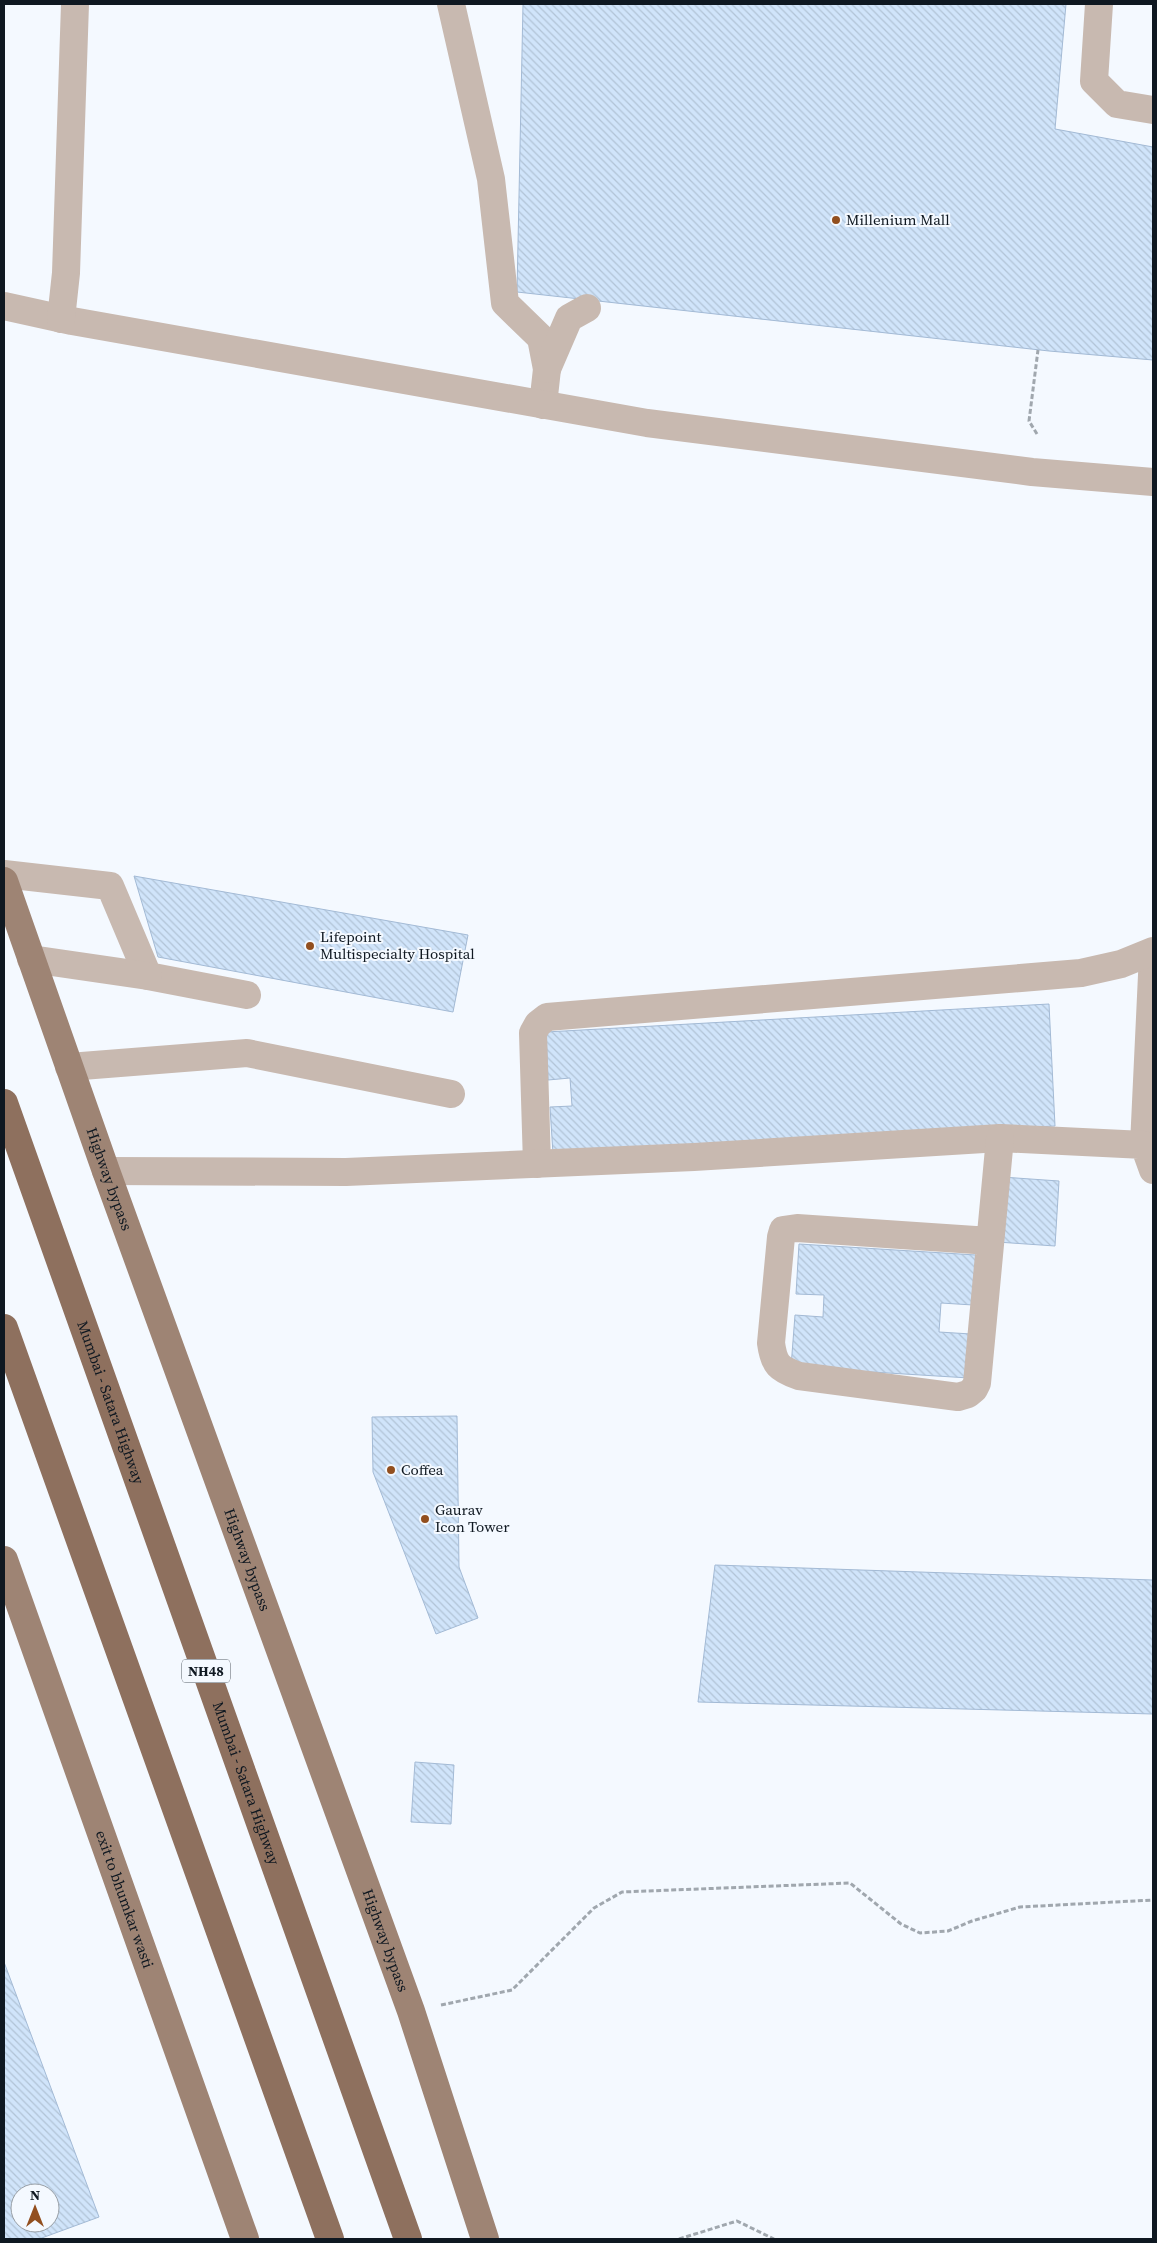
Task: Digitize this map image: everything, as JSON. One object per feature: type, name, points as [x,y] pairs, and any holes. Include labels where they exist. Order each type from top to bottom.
[{"type":"highway","name":"Mumbai - Satara Highway","points":[[4,1103],[408,2239]]},
{"type":"highway","points":[[4,1328],[330,2239]]},
{"type":"main road","name":"Highway bypass","points":[[4,881],[106,1171],[411,2011],[486,2239]]},
{"type":"main road","name":"exit to bhumkar wasti","points":[[4,1560],[245,2239]]},
{"type":"street","points":[[61,319],[66,273],[75,4]]},
{"type":"street","points":[[451,4],[491,179],[506,303],[541,338],[547,369]]},
{"type":"street","points":[[1099,4],[1094,80],[1117,104],[1153,110]]},
{"type":"street","points":[[4,306],[61,319],[647,423],[1032,472],[1153,482]]},
{"type":"street","points":[[543,405],[547,369],[569,318],[587,308]]},
{"type":"street","points":[[4,874],[110,886],[148,976]]},
{"type":"street","points":[[537,1164],[533,1033],[538,1024],[547,1017],[1081,973],[1121,964],[1153,951]]},
{"type":"street","points":[[1153,954],[1144,1145],[1153,1170]]},
{"type":"street","points":[[31,959],[148,976],[247,995]]},
{"type":"street","points":[[70,1067],[247,1053],[451,1094]]},
{"type":"street","points":[[990,1241],[797,1228],[783,1230],[780,1237],[771,1343],[773,1357],[782,1370],[799,1376],[958,1398],[974,1389],[977,1383],[1000,1138]]},
{"type":"street","points":[[106,1171],[346,1172],[694,1157],[1000,1138],[1144,1145]]},
{"type":"path","points":[[1037,434],[1030,421],[1038,350]]},
{"type":"path","points":[[411,2011],[512,1990],[594,1908],[622,1892],[850,1883],[901,1924],[920,1933],[948,1931],[972,1921],[1020,1907],[1153,1900]]},
{"type":"path","points":[[679,2239],[737,2221],[774,2239]]},
{"type":"building","name":"Millenium Mall","points":[[523,4],[1066,4],[1055,129],[1153,147],[1153,360],[1049,351],[517,292]]},
{"type":"building","name":"Lifepoint Multispecialty Hospital","points":[[134,876],[468,935],[453,1012],[158,957]]},
{"type":"building","points":[[1049,1004],[1055,1126],[553,1154],[550,1107],[572,1106],[570,1078],[548,1080],[546,1032]]},
{"type":"building","points":[[1002,1177],[1059,1181],[1055,1246],[997,1242]]},
{"type":"building","points":[[799,1244],[976,1255],[973,1305],[941,1303],[939,1332],[971,1334],[969,1378],[791,1367],[795,1315],[823,1317],[824,1295],[796,1294]]},
{"type":"building","name":"Gaurav Icon Tower","points":[[457,1416],[459,1567],[478,1618],[436,1634],[373,1472],[372,1417]]},
{"type":"building","points":[[715,1565],[1153,1580],[1153,1714],[698,1702]]},
{"type":"building","points":[[415,1762],[454,1765],[451,1824],[411,1822]]},
{"type":"building","points":[[4,1962],[99,2217],[60,2231],[60,2183],[10,2183],[10,2233],[55,2233],[39,2239],[4,2239]]},
{"type":"place","name":"Millenium Mall","points":[[836,220]]},
{"type":"place","name":"Lifepoint Multispecialty Hospital","points":[[310,946]]},
{"type":"place","name":"Coffea","points":[[391,1470]]},
{"type":"place","name":"Gaurav Icon Tower","points":[[425,1519]]}]
